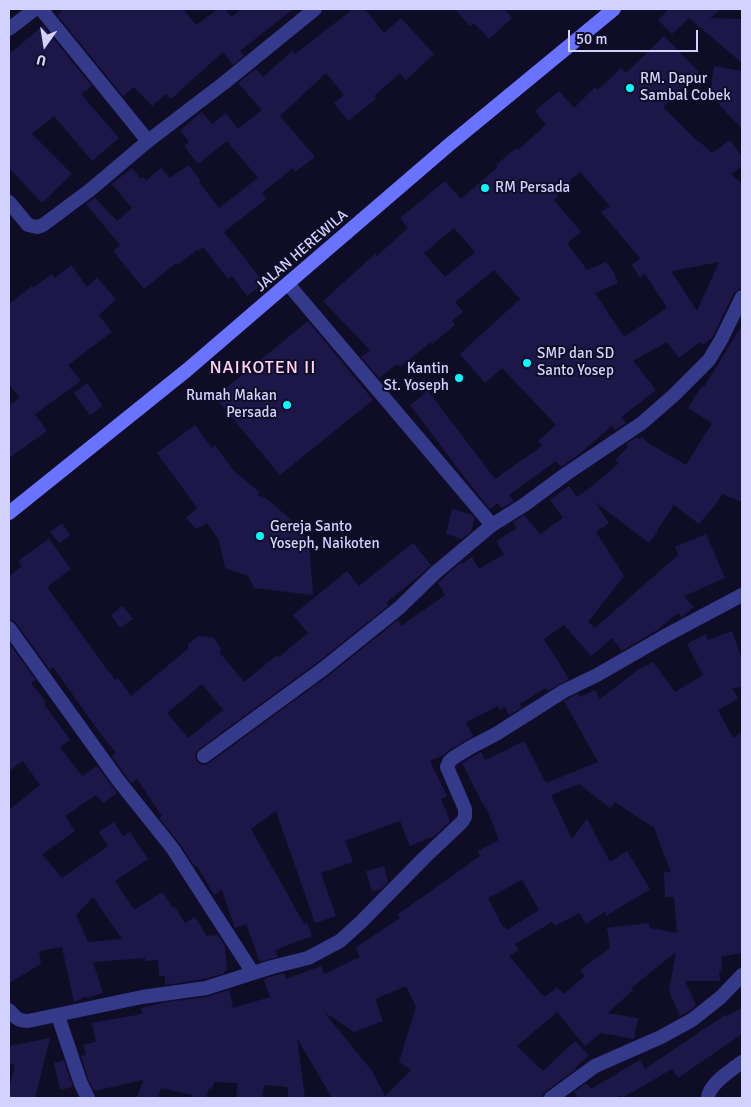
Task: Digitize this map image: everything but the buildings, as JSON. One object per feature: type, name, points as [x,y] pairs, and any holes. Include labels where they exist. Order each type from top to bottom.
[{"type":"main road","name":"JALAN HEREWILA","points":[[9,513],[187,370],[450,144],[614,9]]},
{"type":"street","points":[[9,30],[35,9]]},
{"type":"street","points":[[41,9],[148,141]]},
{"type":"street","points":[[9,202],[28,225],[37,227],[43,225],[90,190],[148,141],[316,9]]},
{"type":"street","points":[[288,284],[492,525]]},
{"type":"street","points":[[204,756],[322,669],[399,608],[435,573],[492,525],[642,423],[674,395],[709,360],[742,297]]},
{"type":"street","points":[[9,1010],[21,1021],[28,1021],[142,997],[206,988],[308,958],[340,940],[361,922],[462,822],[465,817],[465,809],[447,767],[453,758],[496,734],[564,691],[597,675],[742,595]]},
{"type":"street","points":[[9,628],[118,780],[173,848],[254,973]]},
{"type":"street","points":[[551,1098],[595,1066],[661,1037],[692,1020],[742,976]]},
{"type":"street","points":[[58,1016],[81,1084],[88,1098]]},
{"type":"street","points":[[708,1098],[707,1095],[711,1088],[742,1062]]},
{"type":"place","name":"RM. Dapur Sambal Cobek","points":[[630,88]]},
{"type":"place","name":"RM Persada","points":[[485,188]]},
{"type":"place","name":"SMP dan SD Santo Yosep","points":[[527,363]]},
{"type":"place","name":"Kantin St. Yoseph","points":[[459,378]]},
{"type":"place","name":"Rumah Makan Persada","points":[[287,405]]},
{"type":"place","name":"Gereja Santo Yoseph, Naikoten","points":[[260,536]]},
{"type":"district","name":"NAIKOTEN II","points":[[263,368]]}]
